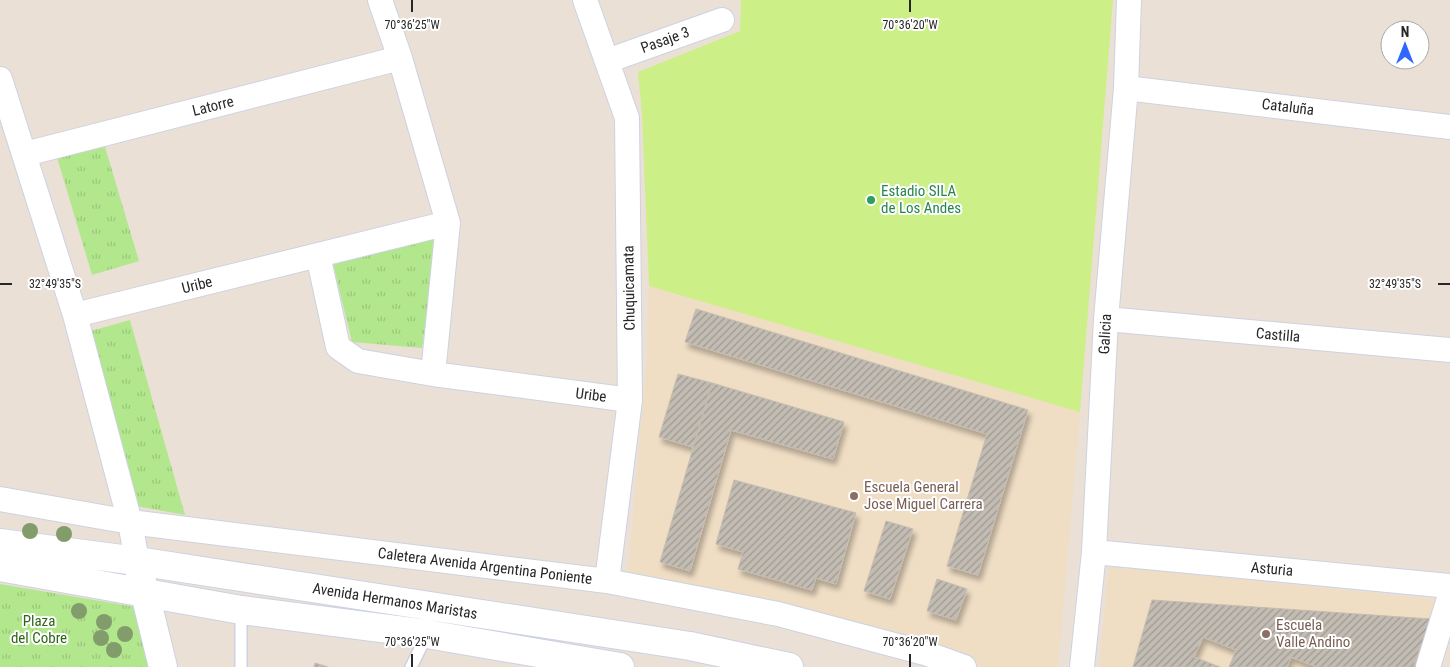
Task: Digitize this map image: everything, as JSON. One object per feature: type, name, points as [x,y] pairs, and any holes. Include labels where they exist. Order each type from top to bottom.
[{"type":"main road","name":"Avenida Hermanos Maristas","points":[[0,543],[137,561],[690,646],[789,667]]},
{"type":"main road","points":[[137,561],[163,667]]},
{"type":"main road","name":"Avenida Hermanos Maristas","points":[[0,567],[241,610],[427,634],[620,667]]},
{"type":"street","points":[[380,0],[400,58],[448,223],[433,374]]},
{"type":"street","name":"Chuquicamata","points":[[585,0],[627,118],[630,400],[607,581]]},
{"type":"street","name":"Galicia","points":[[1082,667],[1094,552],[1106,319],[1126,88],[1129,0]]},
{"type":"street","name":"Pasaje 3","points":[[607,60],[722,20]]},
{"type":"street","name":"Latorre","points":[[25,154],[400,58]]},
{"type":"street","points":[[0,79],[75,315],[130,522],[137,561]]},
{"type":"street","name":"Cataluña","points":[[1126,88],[1450,127]]},
{"type":"street","name":"Uribe","points":[[75,315],[448,223]]},
{"type":"street","name":"Uribe","points":[[318,255],[338,347],[358,361],[433,374],[630,400]]},
{"type":"street","name":"Castilla","points":[[1106,319],[1450,350]]},
{"type":"street","name":"Caletera Avenida Argentina Poniente","points":[[0,499],[130,522],[607,581],[778,614],[928,654],[964,667]]},
{"type":"street","name":"Asturia","points":[[1094,552],[1450,586]]},
{"type":"street","points":[[1428,667],[1450,595]]},
{"type":"lane","points":[[241,610],[241,667]]},
{"type":"lane","points":[[411,667],[427,634]]},
{"type":"shaded area","name":"Escuela General Jose Miguel Carrera","points":[[649,286],[1080,412],[1058,667],[984,667],[823,616],[627,581],[646,371]]},
{"type":"shaded area","name":"Escuela Valle Andino","points":[[1109,566],[1442,600],[1419,667],[1099,667]]},
{"type":"green space","name":"Estadio SILA de Los Andes","points":[[741,0],[1113,0],[1080,412],[649,286],[642,114],[638,72],[740,31]]},
{"type":"green space","points":[[103,140],[139,261],[92,275],[56,154]]},
{"type":"green space","points":[[438,237],[422,348],[352,342],[333,264]]},
{"type":"green space","points":[[130,320],[185,515],[136,506],[87,332]]},
{"type":"green space","name":"Plaza del Cobre","points":[[0,584],[136,607],[151,667],[0,667]]},
{"type":"building","points":[[696,309],[1028,410],[978,575],[947,566],[987,434],[685,342]]},
{"type":"building","points":[[678,374],[712,383],[693,447],[659,437]]},
{"type":"building","points":[[712,383],[844,422],[833,459],[731,430],[690,571],[660,562]]},
{"type":"building","points":[[734,480],[856,513],[836,584],[816,578],[812,590],[738,569],[743,552],[716,544]]},
{"type":"building","points":[[886,521],[913,529],[890,599],[864,591]]},
{"type":"building","points":[[937,579],[967,589],[956,620],[927,611]]},
{"type":"building","points":[[1152,600],[1431,619],[1413,667],[1317,667],[1291,657],[1287,667],[1229,667],[1236,650],[1203,637],[1194,657],[1220,667],[1133,667]]},
{"type":"building","points":[[315,663],[328,667],[314,667]]},
{"type":"place","name":"Estadio SILA de Los Andes","points":[[871,200]]},
{"type":"place","name":"Escuela General Jose Miguel Carrera","points":[[854,496]]},
{"type":"place","name":"Escuela Valle Andino","points":[[1266,634]]}]
